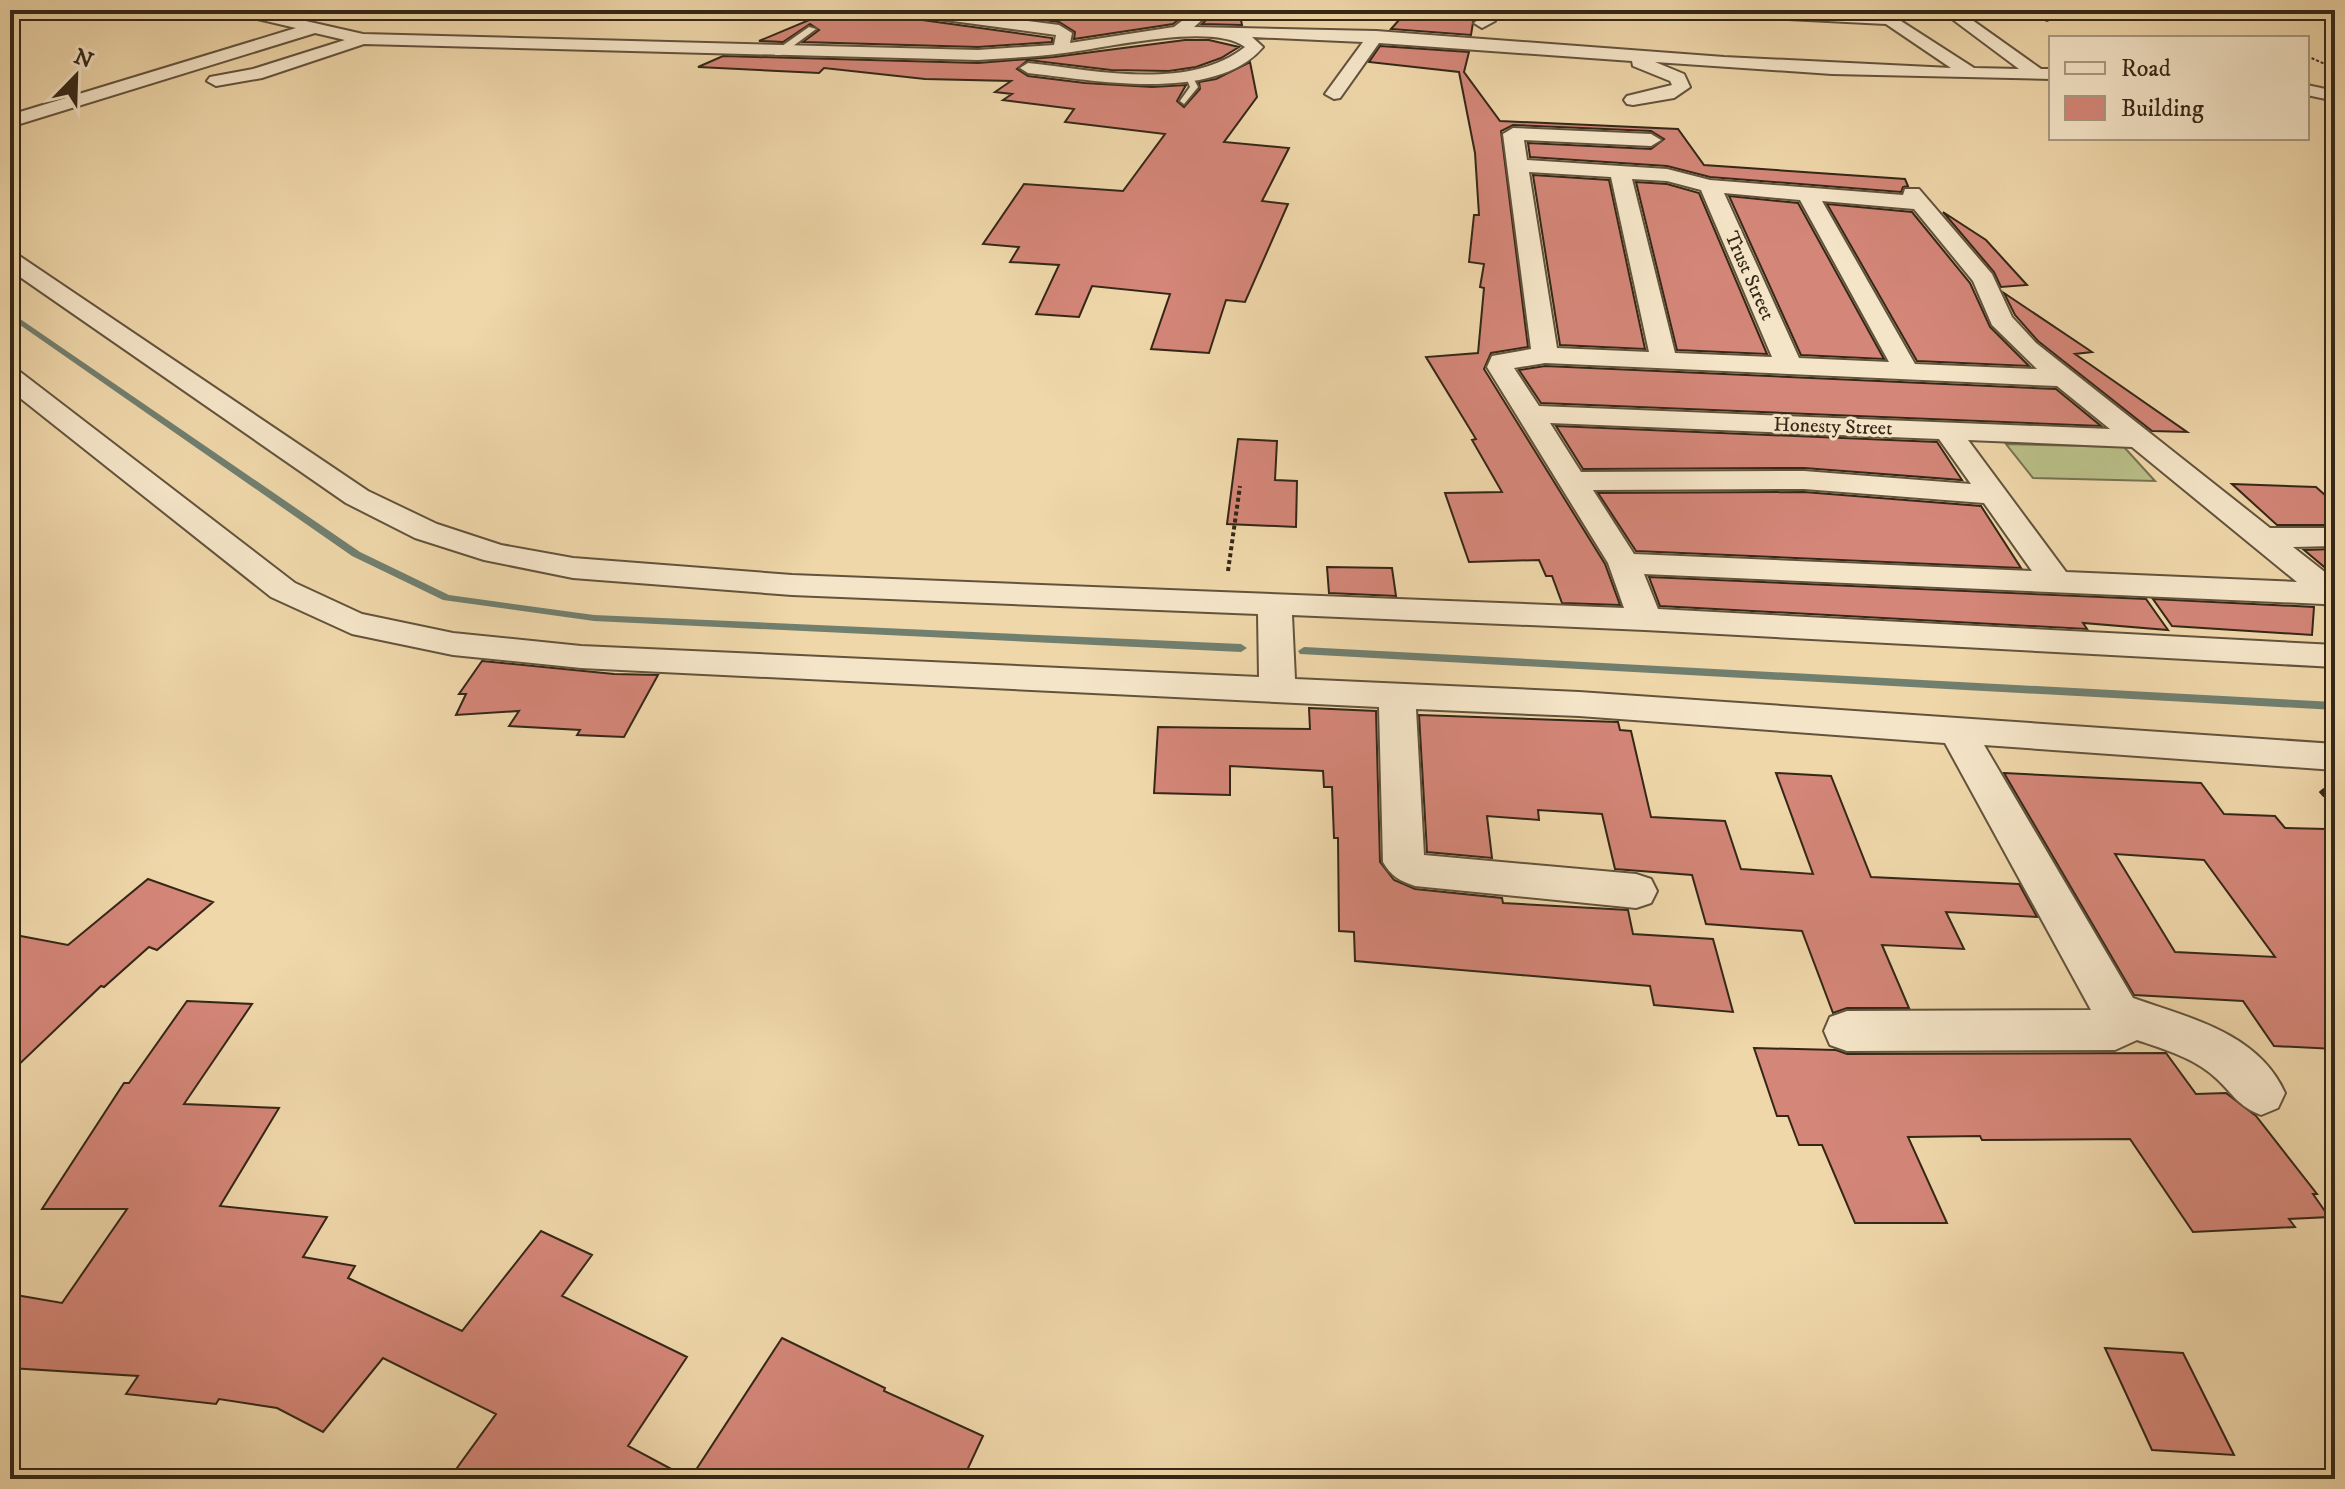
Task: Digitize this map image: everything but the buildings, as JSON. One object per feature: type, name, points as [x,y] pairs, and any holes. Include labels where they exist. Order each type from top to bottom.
[{"type":"street","points":[[237,10],[363,39],[778,53],[1010,55],[1185,31],[1376,36],[1755,66],[2044,74]]},
{"type":"street","points":[[908,10],[1059,30],[1064,33],[1061,49]]},
{"type":"street","points":[[1185,31],[1205,10]]},
{"type":"street","points":[[1948,10],[2044,74]]},
{"type":"street","points":[[1775,15],[1885,14],[1971,74]]},
{"type":"street","points":[[10,121],[314,28]]},
{"type":"street","points":[[1010,55],[1007,63],[1015,66],[1132,80],[1226,68],[1246,57],[1255,47],[1243,38],[1185,31]]},
{"type":"street","points":[[1334,94],[1376,36]]},
{"type":"street","points":[[1883,36],[1914,36]]},
{"type":"street","points":[[191,87],[256,74],[363,39]]},
{"type":"street","points":[[1625,56],[1678,78],[1681,87],[1668,94],[1633,100]]},
{"type":"street","points":[[2309,90],[2335,96]]},
{"type":"street","points":[[1545,355],[1513,134],[1648,133],[1667,175]]},
{"type":"street","points":[[1517,165],[1667,175],[1710,186],[1916,198],[1984,279],[2001,320],[2027,348],[2333,596]]},
{"type":"street","points":[[1620,172],[1664,360]]},
{"type":"street","name":"Trust Street","points":[[1710,186],[1789,366]]},
{"type":"street","points":[[1807,193],[1907,372]]},
{"type":"street","points":[[10,260],[357,497],[426,531],[495,553],[573,568],[792,585],[1645,619],[2335,656]]},
{"type":"street","points":[[1645,619],[1624,563],[1500,367],[1507,359],[1545,355],[2063,378]]},
{"type":"street","points":[[10,377],[283,590],[352,623],[453,644],[581,657],[1579,704],[2335,757]]},
{"type":"street","name":"Honesty Street","points":[[1527,414],[2140,439]]},
{"type":"street","points":[[1947,431],[2056,581]]},
{"type":"street","points":[[1571,481],[1804,480],[1992,495]]},
{"type":"street","points":[[2264,538],[2335,537]]},
{"type":"street","points":[[1624,563],[2333,596]]},
{"type":"street","points":[[1275,606],[1277,689]]},
{"type":"street","points":[[1397,695],[1404,862],[1415,870],[1636,891]]},
{"type":"street","points":[[1847,1031],[2115,1030],[2123,1024],[1957,731]]},
{"type":"street","points":[[2119,1013],[2207,1045],[2234,1064],[2261,1093]]},
{"type":"lane","points":[[778,53],[812,29]]},
{"type":"lane","points":[[1184,101],[1194,87],[1187,74]]},
{"type":"path","points":[[2309,57],[2335,69]]},
{"type":"path","points":[[1224,604],[1240,486]]},
{"type":"green space","points":[[2006,444],[2124,447],[2155,481],[2033,478]]},
{"type":"waterway","points":[[10,314],[356,554],[447,598],[594,618],[1241,648]]},
{"type":"waterway","points":[[1304,651],[2335,706]]}]
